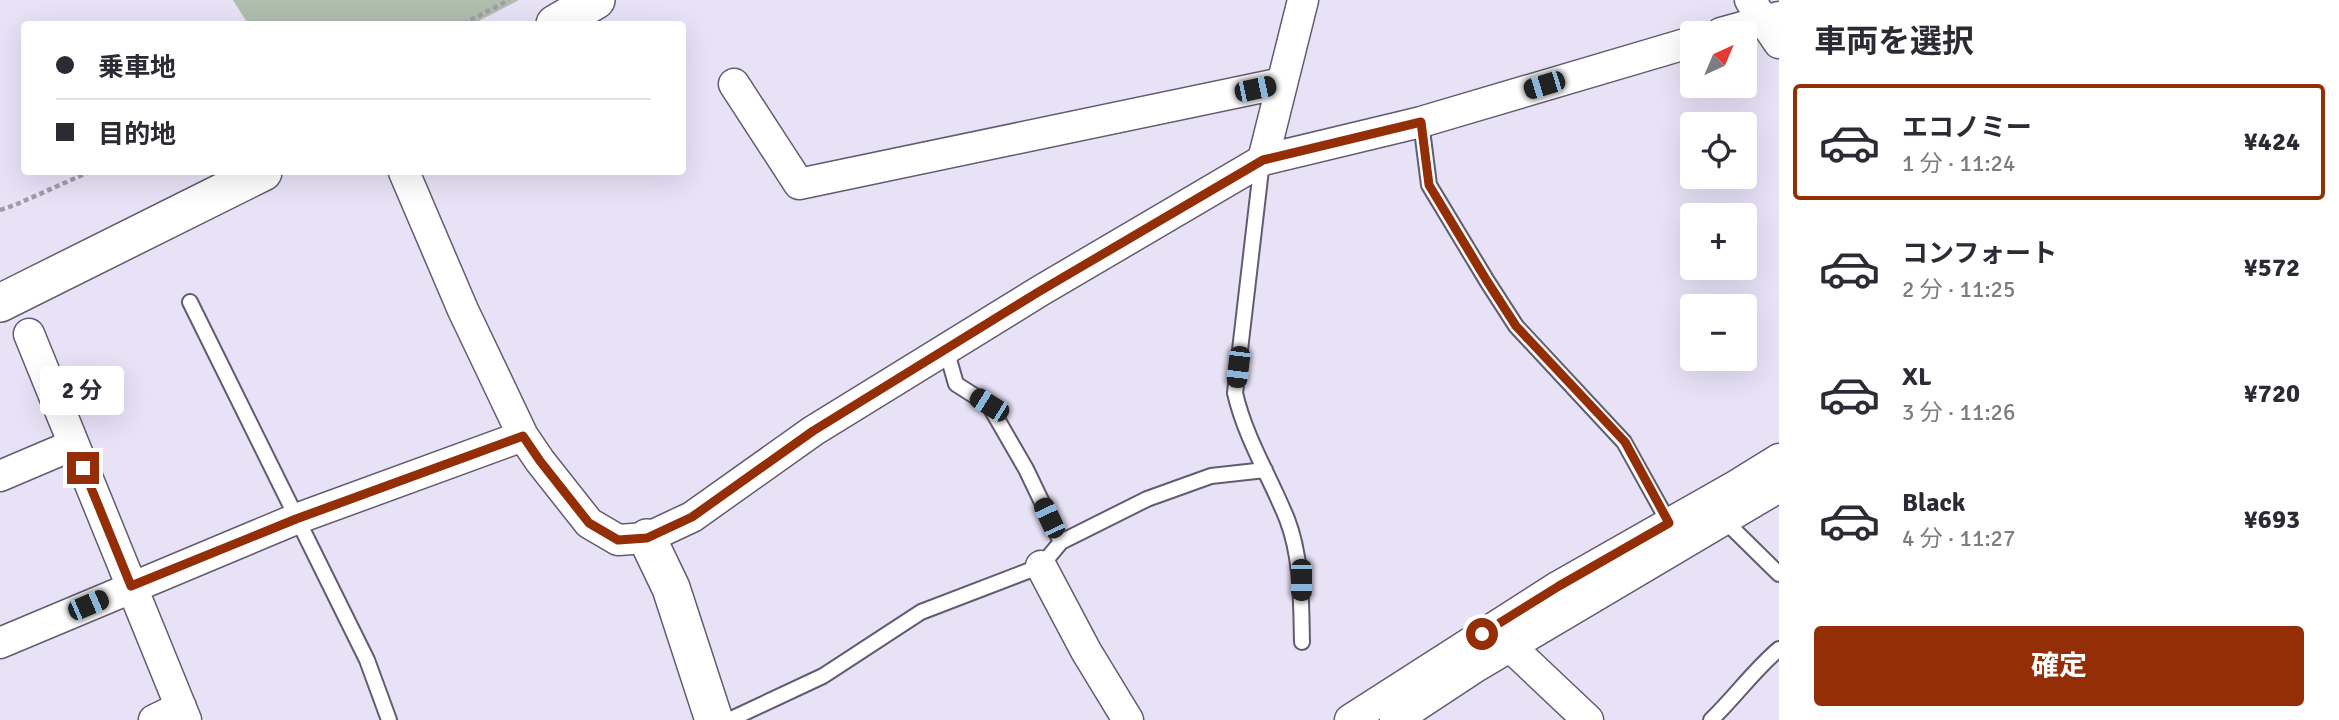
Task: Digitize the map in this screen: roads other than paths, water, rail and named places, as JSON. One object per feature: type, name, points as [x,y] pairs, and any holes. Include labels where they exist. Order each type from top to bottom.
[{"type":"street","points":[[560,21],[596,0]]},
{"type":"street","points":[[1263,160],[1303,0]]},
{"type":"street","points":[[405,175],[463,310],[523,436],[589,523],[618,540],[647,538],[692,517],[813,431],[1263,160],[1421,122],[1680,46]]},
{"type":"street","points":[[734,84],[799,184],[1282,83]]},
{"type":"street","points":[[0,303],[257,175]]},
{"type":"street","points":[[29,334],[184,713],[154,720]]},
{"type":"street","points":[[0,643],[296,519],[523,436]]},
{"type":"street","points":[[0,476],[73,445]]},
{"type":"street","points":[[1350,720],[1506,634],[1715,512],[1779,459]]},
{"type":"street","points":[[1395,720],[1506,634],[1559,586],[1669,523],[1715,512],[1779,488]]},
{"type":"street","points":[[647,538],[671,588],[714,720]]},
{"type":"street","points":[[1041,566],[1086,651],[1128,720]]},
{"type":"street","points":[[1506,634],[1515,651],[1588,720]]},
{"type":"lane","points":[[1421,122],[1429,185],[1487,281],[1516,326],[1625,442],[1669,523]]},
{"type":"lane","points":[[1263,160],[1235,393],[1239,414],[1288,522],[1301,580],[1302,642]]},
{"type":"lane","points":[[190,302],[367,660],[389,720]]},
{"type":"lane","points":[[946,349],[956,384],[989,405],[1026,469],[1061,542]]},
{"type":"lane","points":[[729,720],[823,676],[921,612],[1041,566],[1061,542],[1147,499],[1211,476],[1265,470]]},
{"type":"lane","points":[[1715,512],[1779,574]]},
{"type":"lane","points":[[1712,720],[1761,664],[1779,649]]}]
